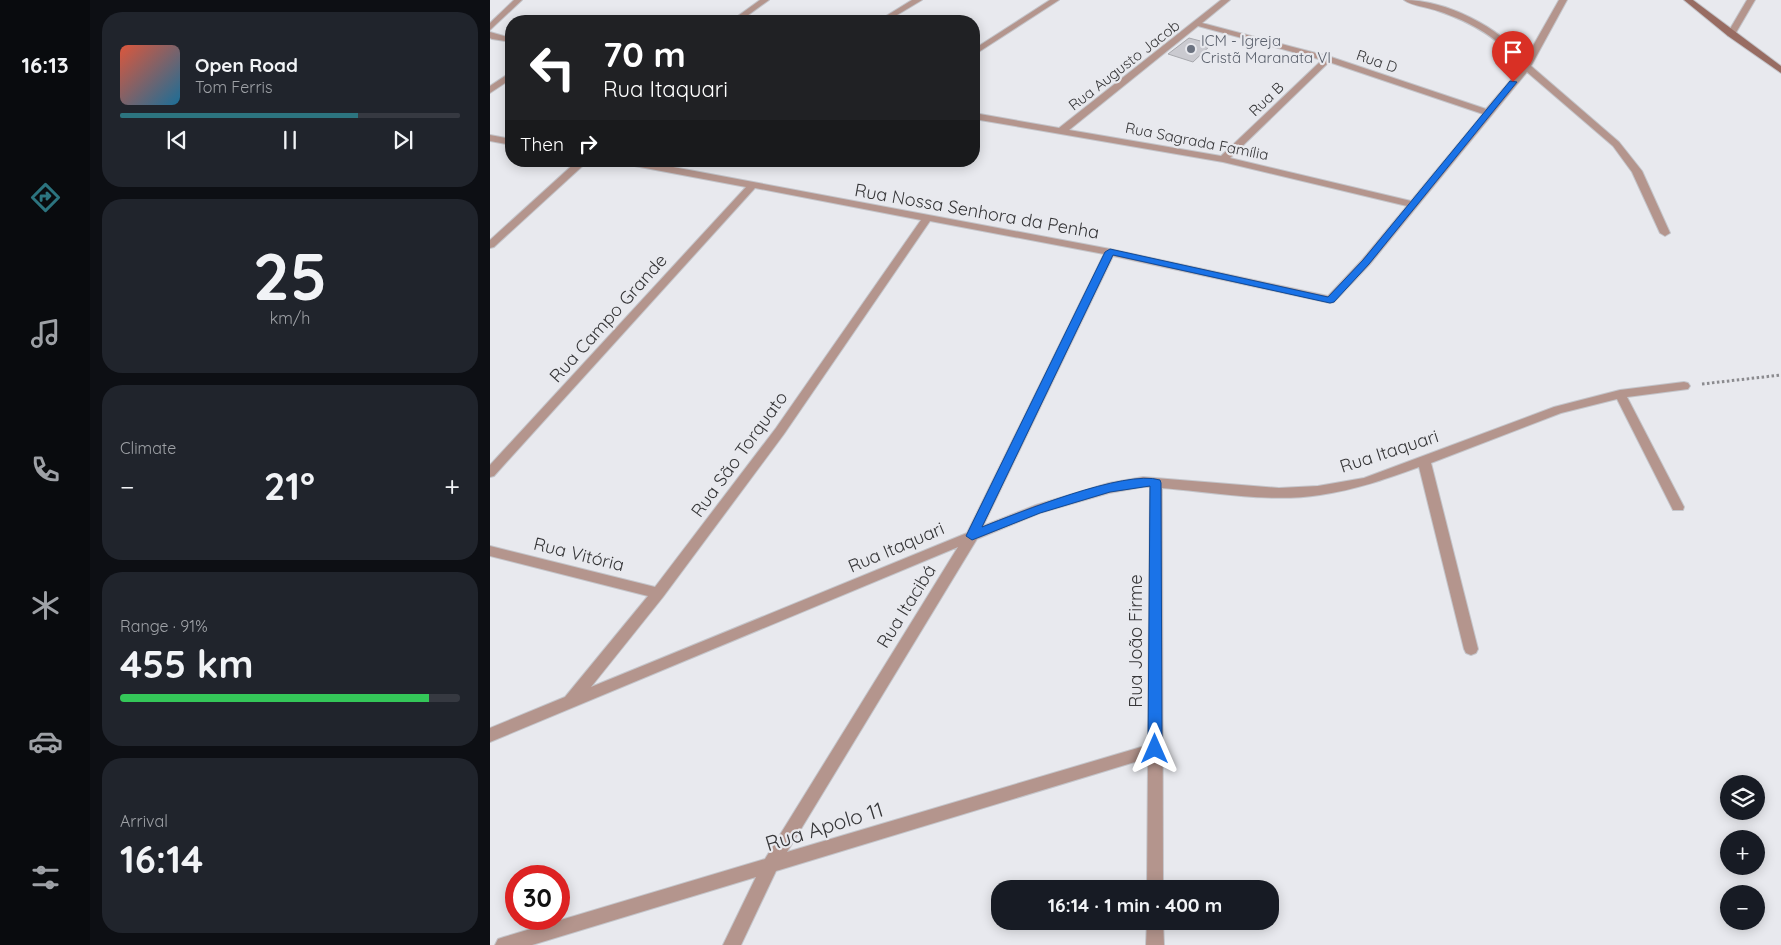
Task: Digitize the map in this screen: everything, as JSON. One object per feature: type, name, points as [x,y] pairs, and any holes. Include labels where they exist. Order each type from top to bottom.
[{"type":"street","points":[[490,28],[518,0]]},
{"type":"street","points":[[744,15],[766,0]]},
{"type":"street","points":[[892,15],[918,0]]},
{"type":"street","points":[[980,50],[1056,0]]},
{"type":"street","name":"Rua Augusto Jacob","points":[[1061,132],[1226,0]]},
{"type":"street","points":[[1408,0],[1459,16],[1491,33],[1517,53],[1526,67],[1616,144],[1637,171],[1665,233]]},
{"type":"street","points":[[1413,204],[1526,67],[1563,0]]},
{"type":"street","points":[[1688,0],[1781,70]]},
{"type":"street","points":[[1731,34],[1751,0]]},
{"type":"street","name":"Rua D","points":[[1198,24],[1328,59],[1488,113]]},
{"type":"street","points":[[490,34],[505,39]]},
{"type":"street","name":"Rua B","points":[[1223,159],[1328,59]]},
{"type":"street","points":[[490,90],[505,79]]},
{"type":"street","name":"Rua Sagrada Família","points":[[980,117],[1223,159],[1413,204]]},
{"type":"street","points":[[490,138],[505,141]]},
{"type":"street","points":[[490,245],[576,167]]},
{"type":"street","name":"Rua Nossa Senhora da Penha","points":[[655,167],[1110,252],[1330,300],[1366,262],[1413,204]]},
{"type":"street","name":"Rua Campo Grande","points":[[490,473],[752,186]]},
{"type":"street","name":"Rua São Torquato","points":[[569,703],[658,593],[780,431],[927,218]]},
{"type":"street","name":"Rua Itacibá","points":[[732,945],[770,864],[972,536],[1110,252]]},
{"type":"street","name":"Rua Itaquari","points":[[490,735],[1036,510],[1109,488],[1143,482],[1279,494],[1318,491],[1366,482],[1424,462],[1550,413],[1620,394],[1684,386]]},
{"type":"street","points":[[1620,394],[1678,507]]},
{"type":"street","points":[[1424,462],[1471,649]]},
{"type":"street","name":"Rua João Firme","points":[[1155,880],[1156,483]]},
{"type":"street","name":"Rua Vitória","points":[[490,551],[658,593]]},
{"type":"street","name":"Rua Apolo 11","points":[[504,945],[1155,749]]},
{"type":"street","points":[[1154,945],[1155,930]]},
{"type":"path","points":[[1684,386],[1781,375]]},
{"type":"building","name":"ICM - Igreja Cristã Maranata VI","points":[[1189,38],[1212,44],[1193,62],[1168,54]]},
{"type":"place","name":"ICM - Igreja Cristã Maranata VI","points":[[1191,49]]},
{"type":"route","points":[[1155,749],[1154,604],[1156,483],[1143,482],[1109,488],[1036,510],[972,536],[1110,252],[1330,300],[1366,262],[1513,82]]}]
